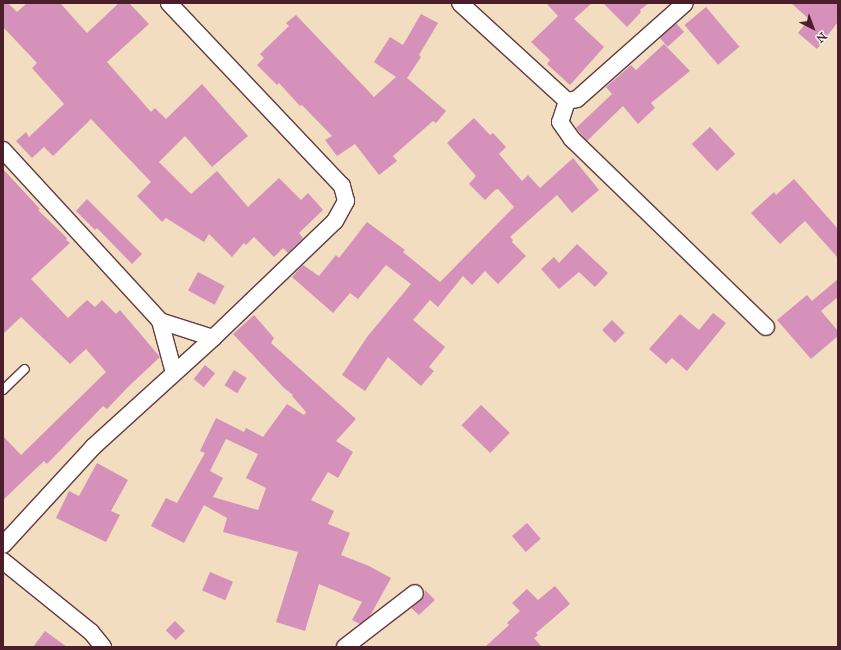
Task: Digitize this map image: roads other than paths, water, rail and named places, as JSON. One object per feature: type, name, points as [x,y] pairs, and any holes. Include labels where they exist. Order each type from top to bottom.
[{"type":"street","points":[[3,545],[93,446],[213,338],[335,221],[346,200],[342,186],[169,3]]},
{"type":"street","points":[[460,3],[567,101]]},
{"type":"street","points":[[567,101],[578,99],[685,3]]},
{"type":"street","points":[[567,101],[560,122],[572,139],[766,327]]},
{"type":"street","points":[[3,150],[160,321],[174,373]]},
{"type":"street","points":[[160,321],[213,338]]},
{"type":"street","points":[[3,561],[90,632],[103,647]]},
{"type":"street","points":[[345,647],[416,593]]},
{"type":"lane","points":[[3,390],[25,369]]}]
